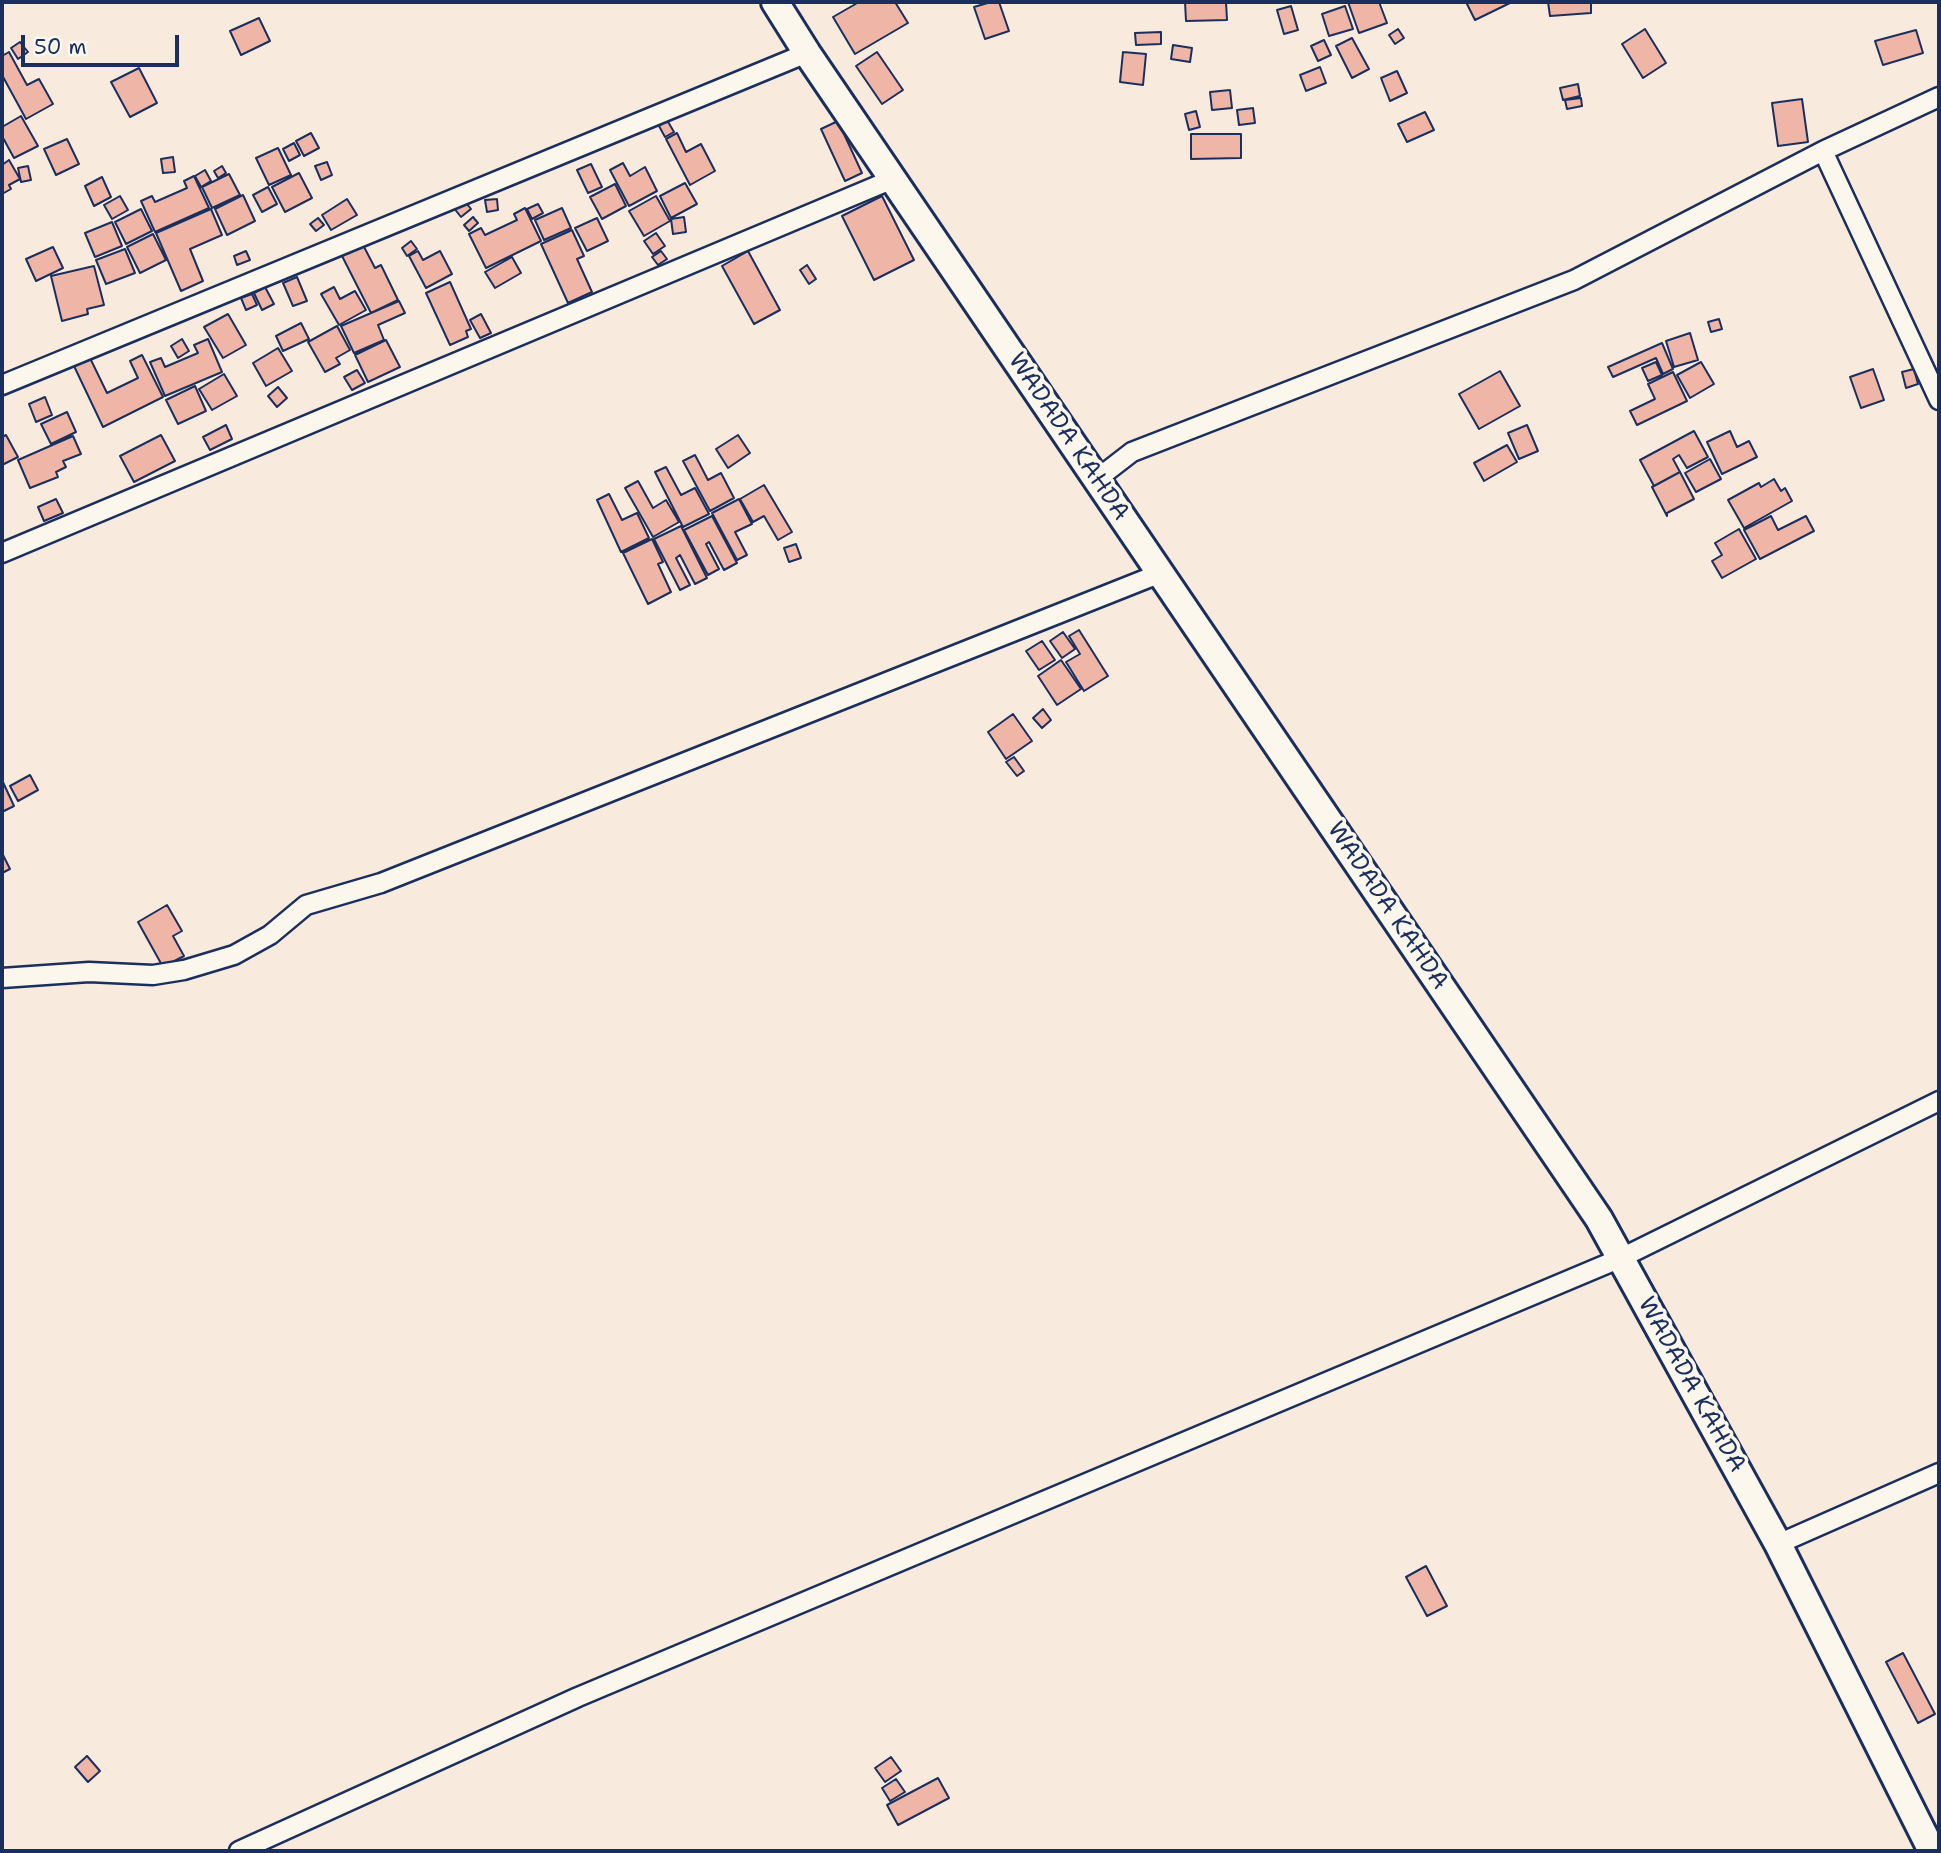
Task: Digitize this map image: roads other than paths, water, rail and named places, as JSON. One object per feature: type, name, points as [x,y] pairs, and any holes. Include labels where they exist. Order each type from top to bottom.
[{"type":"main road","name":"WADADA KAHDA","points":[[775,2],[807,53],[1600,1219],[1778,1544],[1932,1851]]},
{"type":"street","points":[[2,384],[807,53]]},
{"type":"street","points":[[1097,479],[1132,452],[1574,280],[1823,150],[1939,97]]},
{"type":"street","points":[[1823,150],[1939,400]]},
{"type":"street","points":[[2,553],[893,179]]},
{"type":"street","points":[[2,978],[89,972],[153,975],[184,970],[234,955],[270,935],[306,905],[382,883],[1161,573]]},
{"type":"street","points":[[239,1851],[590,1692],[1621,1258],[1939,1101]]},
{"type":"street","points":[[1778,1544],[1939,1473]]}]
